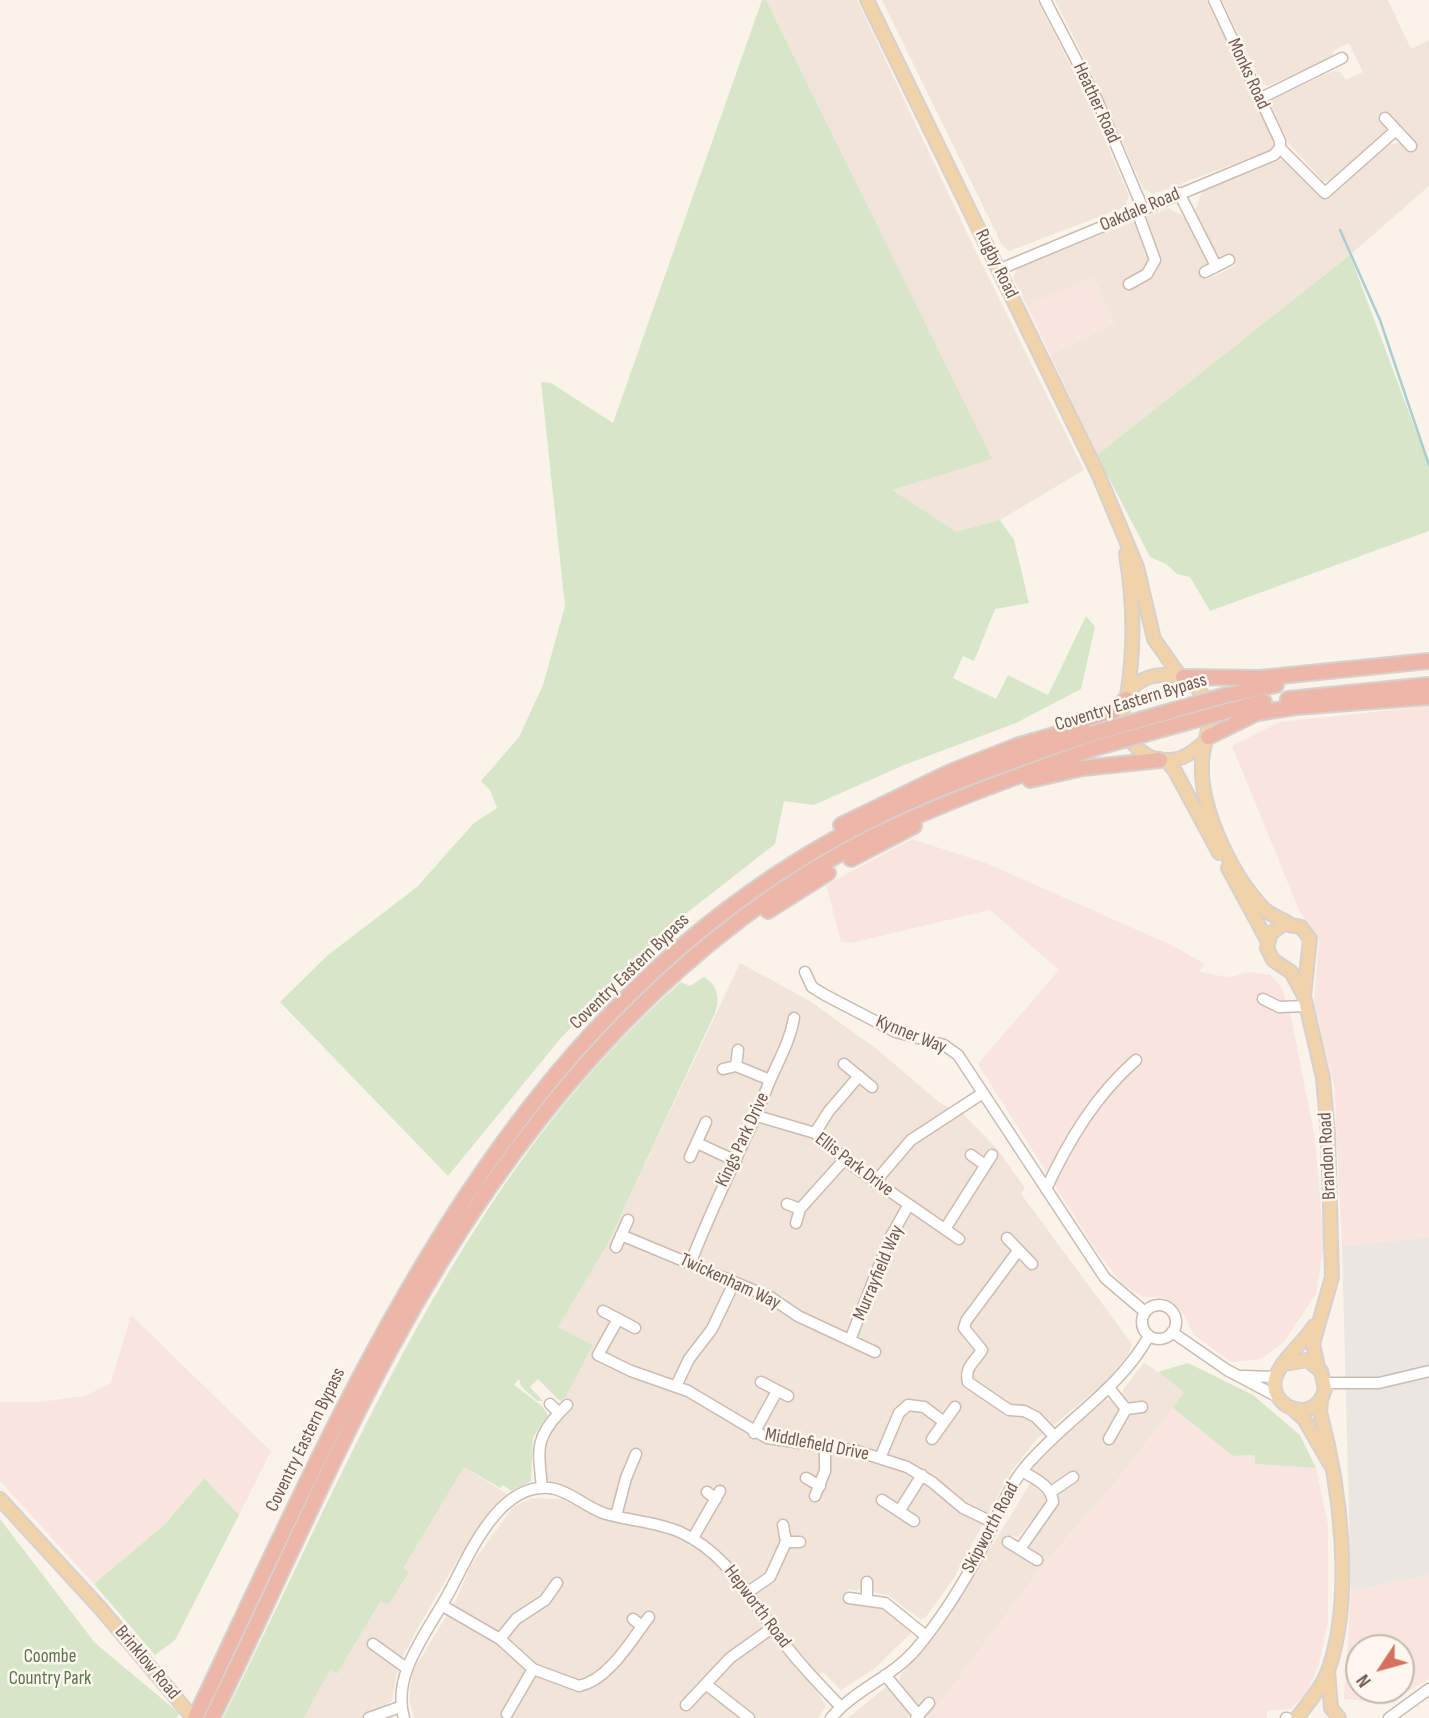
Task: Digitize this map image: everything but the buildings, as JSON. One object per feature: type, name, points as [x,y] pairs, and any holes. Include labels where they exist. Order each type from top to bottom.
[{"type":"highway","points":[[1182,676],[1259,678],[1429,661]]},
{"type":"highway","name":"Coventry Eastern Bypass","points":[[194,1718],[354,1384],[396,1306],[484,1168],[578,1048],[644,979],[692,936],[806,855],[877,817],[955,782],[1093,741],[1223,696],[1322,678],[1429,668]]},
{"type":"highway","name":"Coventry Eastern Bypass","points":[[212,1718],[370,1389],[437,1268],[519,1147],[565,1087],[656,991],[736,923],[834,858],[886,829],[1093,741],[1227,711],[1324,694],[1429,685]]},
{"type":"highway","points":[[578,1048],[611,999],[641,970],[716,907],[802,847],[873,808],[950,772],[1016,746],[1096,723],[1110,715],[1126,697]]},
{"type":"highway","points":[[1207,739],[1256,713],[1296,707],[1429,697]]},
{"type":"highway","points":[[611,1036],[743,928],[841,864],[916,825],[1026,781],[1083,768],[1163,760]]},
{"type":"main road","name":"Rugby Road","points":[[867,0],[939,143],[1122,530],[1137,567],[1154,639],[1182,676]]},
{"type":"main road","name":"Rugby Road","points":[[1122,530],[1133,615],[1133,658],[1126,697]]},
{"type":"main road","points":[[1160,675],[1182,676],[1202,694],[1209,710],[1207,739],[1202,759],[1202,786],[1209,814],[1222,843],[1266,911],[1301,927],[1308,934],[1310,954],[1297,966],[1280,965],[1271,957],[1268,942],[1175,771],[1163,760],[1141,752],[1126,733],[1123,720],[1126,697],[1145,680],[1160,675]]},
{"type":"main road","points":[[1163,760],[1184,757],[1207,739]]},
{"type":"main road","points":[[1268,942],[1274,930],[1288,923]]},
{"type":"main road","name":"Brandon Road","points":[[1305,1001],[1310,954]]},
{"type":"main road","name":"Brandon Road","points":[[1280,965],[1291,972],[1305,1001],[1322,1078],[1328,1129],[1332,1277],[1314,1344],[1318,1367]]},
{"type":"main road","name":"Brandon Road","points":[[1285,1364],[1320,1316]]},
{"type":"main road","points":[[1301,1714],[1328,1671],[1340,1614],[1339,1499],[1334,1471],[1320,1412],[1325,1383],[1318,1367],[1303,1359],[1285,1364],[1276,1377],[1278,1397],[1304,1419],[1334,1471]]},
{"type":"main road","points":[[1293,1409],[1307,1410],[1321,1398]]},
{"type":"main road","name":"Brinklow Road","points":[[0,1499],[194,1718]]},
{"type":"main road","points":[[1328,1671],[1337,1715]]},
{"type":"main road","points":[[1301,1714],[1314,1705],[1337,1715]]},
{"type":"street","name":"Heather Road","points":[[1045,0],[1097,100],[1140,210],[1155,260],[1147,274],[1129,284]]},
{"type":"street","name":"Monks Road","points":[[1214,0],[1280,141],[1280,148]]},
{"type":"street","points":[[1259,99],[1342,58]]},
{"type":"street","points":[[1385,118],[1410,146]]},
{"type":"street","points":[[1280,148],[1325,192],[1396,130]]},
{"type":"street","name":"Oakdale Road","points":[[998,270],[1274,155],[1280,148]]},
{"type":"street","points":[[1179,193],[1216,266]]},
{"type":"street","points":[[1205,272],[1229,260]]},
{"type":"street","name":"Kynner Way","points":[[806,972],[812,987],[825,995],[896,1032],[951,1050],[962,1060],[1105,1278],[1145,1311]]},
{"type":"street","points":[[1263,999],[1279,1007],[1305,1001]]},
{"type":"street","name":"Kings Park Drive","points":[[691,1262],[714,1202],[757,1116],[770,1080],[792,1034],[794,1018]]},
{"type":"street","points":[[736,1066],[738,1050]]},
{"type":"street","points":[[1046,1189],[1063,1152],[1093,1104],[1136,1060]]},
{"type":"street","points":[[844,1064],[872,1087]]},
{"type":"street","points":[[723,1069],[736,1066],[770,1080]]},
{"type":"street","points":[[815,1133],[829,1111],[859,1076]]},
{"type":"street","points":[[875,1182],[911,1140],[983,1093]]},
{"type":"street","name":"Ellis Park Drive","points":[[757,1116],[815,1133],[844,1160],[959,1239]]},
{"type":"street","points":[[690,1157],[706,1122]]},
{"type":"street","points":[[697,1143],[736,1161]]},
{"type":"street","points":[[971,1155],[985,1165]]},
{"type":"street","points":[[945,1229],[992,1155]]},
{"type":"street","points":[[796,1223],[800,1209],[844,1160]]},
{"type":"street","points":[[787,1204],[800,1209]]},
{"type":"street","name":"Murrayfield Way","points":[[850,1340],[890,1238],[908,1206]]},
{"type":"street","points":[[616,1247],[628,1220]]},
{"type":"street","name":"Twickenham Way","points":[[621,1235],[770,1297],[798,1316],[875,1352]]},
{"type":"street","points":[[1007,1238],[1032,1264]]},
{"type":"street","points":[[1018,1251],[966,1321],[964,1328],[982,1350],[966,1375],[968,1382],[992,1400],[1009,1410],[1024,1411],[1036,1417],[1054,1436]]},
{"type":"street","points":[[676,1387],[690,1359],[712,1329],[734,1283]]},
{"type":"street","points":[[1154,1305],[1169,1308],[1176,1318],[1172,1332],[1163,1338],[1149,1336],[1142,1325],[1145,1311],[1154,1305]]},
{"type":"street","points":[[603,1311],[635,1328]]},
{"type":"street","name":"Middlefield Drive","points":[[618,1319],[598,1355],[713,1405],[754,1433],[779,1441],[825,1446],[880,1458],[922,1475],[963,1508],[994,1523]]},
{"type":"street","points":[[1172,1332],[1228,1371],[1278,1397]]},
{"type":"street","name":"Skipworth Road","points":[[831,1718],[840,1706],[916,1650],[966,1576],[1022,1471],[1054,1436],[1125,1374],[1149,1336]]},
{"type":"street","points":[[1325,1383],[1379,1383],[1429,1371]]},
{"type":"street","points":[[1242,1376],[1276,1377]]},
{"type":"street","points":[[761,1382],[788,1396]]},
{"type":"street","points":[[1110,1388],[1126,1409]]},
{"type":"street","points":[[754,1433],[777,1391]]},
{"type":"street","points":[[550,1404],[559,1413]]},
{"type":"street","points":[[404,1718],[401,1682],[405,1667],[443,1606],[471,1552],[500,1511],[520,1493],[542,1488],[539,1441],[542,1433],[567,1405]]},
{"type":"street","points":[[880,1458],[899,1413],[908,1405],[924,1407],[944,1422]]},
{"type":"street","points":[[932,1439],[955,1407]]},
{"type":"street","points":[[1126,1409],[1142,1407]]},
{"type":"street","points":[[1109,1439],[1117,1431],[1126,1409]]},
{"type":"street","points":[[806,1478],[818,1491],[825,1471],[825,1446]]},
{"type":"street","points":[[616,1516],[626,1463],[636,1454]]},
{"type":"street","points":[[1022,1471],[1051,1492]]},
{"type":"street","points":[[900,1510],[922,1475]]},
{"type":"street","points":[[1051,1492],[1073,1477]]},
{"type":"street","name":"Hepworth Road","points":[[542,1488],[556,1489],[592,1508],[616,1516],[654,1523],[693,1538],[724,1562],[772,1628],[840,1706]]},
{"type":"street","points":[[1020,1549],[1050,1508],[1051,1492]]},
{"type":"street","points":[[693,1538],[714,1494]]},
{"type":"street","points":[[882,1500],[915,1521]]},
{"type":"street","points":[[748,1592],[770,1577],[786,1542],[783,1525]]},
{"type":"street","points":[[786,1542],[800,1542]]},
{"type":"street","points":[[1008,1542],[1037,1560]]},
{"type":"street","points":[[867,1582],[867,1598]]},
{"type":"street","points":[[500,1639],[516,1619],[557,1590]]},
{"type":"street","points":[[849,1598],[867,1598],[885,1604],[926,1636]]},
{"type":"street","points":[[443,1606],[500,1639],[533,1669],[572,1684],[586,1684],[612,1662],[649,1617]]},
{"type":"street","points":[[633,1619],[642,1626]]},
{"type":"street","points":[[686,1705],[730,1658],[772,1628]]},
{"type":"street","points":[[373,1644],[405,1667]]},
{"type":"street","points":[[502,1700],[509,1710],[533,1669]]},
{"type":"street","points":[[885,1675],[917,1717],[929,1703]]},
{"type":"street","points":[[707,1685],[749,1718]]},
{"type":"street","points":[[1389,1718],[1429,1689]]},
{"type":"street","points":[[369,1718],[401,1707]]},
{"type":"shaded area","points":[[766,0],[857,0],[976,252],[1084,470],[1000,520],[956,533],[891,490],[991,459]]},
{"type":"shaded area","points":[[882,0],[1037,0],[1085,94],[1129,196],[1125,207],[1009,251],[1002,245]]},
{"type":"shaded area","points":[[1055,0],[1206,0],[1276,144],[1273,149],[1154,194],[1143,189],[1097,84]]},
{"type":"shaded area","points":[[1222,0],[1388,0],[1411,49],[1429,40],[1429,186],[1350,255],[1097,455],[1050,355],[1114,323],[1093,277],[1027,306],[1013,278],[1017,269],[1168,208],[1185,217],[1210,264],[1200,269],[1206,280],[1235,266],[1229,254],[1219,259],[1195,212],[1202,191],[1281,160],[1287,161],[1324,200],[1390,144],[1400,143],[1407,149],[1414,143],[1390,114],[1381,122],[1386,128],[1385,135],[1330,181],[1323,181],[1288,142],[1269,101],[1333,71],[1341,72],[1346,80],[1363,72],[1349,43],[1333,51],[1332,58],[1267,86],[1261,82]]},
{"type":"shaded area","points":[[1093,277],[1114,323],[1050,355],[1027,306]]},
{"type":"shaded area","points":[[1429,706],[1429,1237],[1342,1246],[1334,1086],[1314,1002],[1319,940],[1299,910],[1232,746],[1279,722]]},
{"type":"shaded area","points":[[912,839],[986,863],[1171,945],[1205,964],[1199,972],[1227,977],[1251,972],[1271,975],[1282,988],[1292,1021],[1315,1139],[1324,1243],[1316,1294],[1284,1342],[1261,1359],[1231,1362],[1194,1335],[1183,1313],[1164,1298],[1143,1297],[1122,1284],[1095,1249],[978,1064],[1059,970],[990,910],[851,943],[841,942],[826,885]]},
{"type":"shaded area","points":[[740,963],[810,1001],[878,1050],[940,1103],[964,1115],[998,1150],[1025,1188],[1021,1194],[1132,1344],[1128,1355],[1105,1382],[1036,1440],[1010,1473],[954,1578],[925,1618],[920,1619],[888,1595],[876,1593],[872,1589],[873,1580],[863,1578],[862,1586],[857,1591],[848,1589],[847,1601],[881,1606],[913,1631],[874,1669],[841,1690],[823,1672],[810,1682],[826,1705],[818,1718],[414,1718],[409,1698],[413,1671],[456,1600],[471,1565],[513,1507],[531,1498],[563,1499],[565,1486],[547,1481],[543,1449],[548,1433],[574,1406],[565,1398],[593,1345],[558,1327],[607,1245]]},
{"type":"shaded area","points":[[1429,1237],[1429,1575],[1351,1591],[1342,1246]]},
{"type":"shaded area","points":[[131,1315],[271,1451],[239,1515],[203,1478],[164,1525],[94,1584],[0,1481],[0,1402],[39,1402],[85,1396],[111,1383]]},
{"type":"shaded area","points":[[1144,1362],[1185,1392],[1125,1471],[1045,1563],[929,1718],[923,1718],[933,1705],[920,1707],[915,1704],[900,1683],[900,1676],[992,1546],[1031,1482],[1045,1496],[1045,1504],[1018,1537],[1011,1536],[1005,1545],[1038,1565],[1043,1558],[1028,1546],[1055,1507],[1058,1493],[1076,1479],[1070,1472],[1061,1481],[1051,1483],[1037,1476],[1030,1467],[1106,1398],[1119,1407],[1118,1422],[1124,1424],[1132,1412],[1123,1396],[1123,1390]]},
{"type":"shaded area","points":[[1173,1408],[1233,1456],[1254,1455],[1255,1464],[1316,1468],[1328,1525],[1328,1621],[1319,1664],[1306,1694],[1290,1709],[1267,1711],[1267,1718],[929,1718],[1045,1563],[1125,1471]]},
{"type":"shaded area","points":[[464,1467],[507,1494],[458,1559],[415,1633],[398,1666],[392,1701],[362,1718],[304,1718],[330,1670],[337,1674],[382,1600],[389,1605],[409,1573],[402,1568]]},
{"type":"shaded area","points":[[1429,1575],[1429,1679],[1415,1687],[1415,1634],[1348,1634],[1351,1591]]},
{"type":"shaded area","points":[[887,1686],[909,1713],[908,1718],[848,1718]]},
{"type":"green space","points":[[762,0],[766,0],[992,459],[892,490],[956,532],[1000,520],[1014,540],[1029,603],[995,609],[974,661],[963,656],[953,678],[996,699],[1008,675],[1048,695],[1086,616],[1095,627],[1081,689],[1016,723],[904,765],[814,805],[784,801],[775,844],[661,933],[560,1039],[448,1176],[280,1002],[328,955],[417,887],[474,823],[497,808],[490,790],[481,781],[519,737],[543,685],[565,606],[541,382],[551,383],[613,423]]},
{"type":"green space","points":[[1350,255],[1429,466],[1429,531],[1210,611],[1190,577],[1177,574],[1166,564],[1150,557],[1097,455]]},
{"type":"green space","points":[[704,977],[717,992],[715,1013],[607,1245],[558,1327],[593,1345],[565,1398],[560,1401],[538,1379],[530,1387],[543,1401],[537,1401],[521,1386],[519,1379],[514,1385],[542,1406],[548,1415],[533,1437],[531,1481],[511,1491],[503,1485],[500,1488],[464,1467],[403,1568],[409,1572],[389,1605],[381,1601],[337,1674],[330,1670],[304,1718],[223,1718],[366,1424],[473,1232],[535,1143],[603,1059],[681,982],[690,986]]},
{"type":"green space","points":[[1188,1363],[1253,1395],[1300,1435],[1316,1468],[1255,1464],[1254,1455],[1233,1456],[1173,1408],[1184,1392],[1158,1372]]},
{"type":"green space","points":[[204,1478],[239,1515],[175,1640],[155,1655],[94,1584],[164,1525]]},
{"type":"green space","name":"Coombe Country Park","points":[[0,1519],[95,1643],[179,1713],[177,1718],[0,1718]]},
{"type":"waterway","points":[[1340,230],[1380,320],[1429,465]]}]
